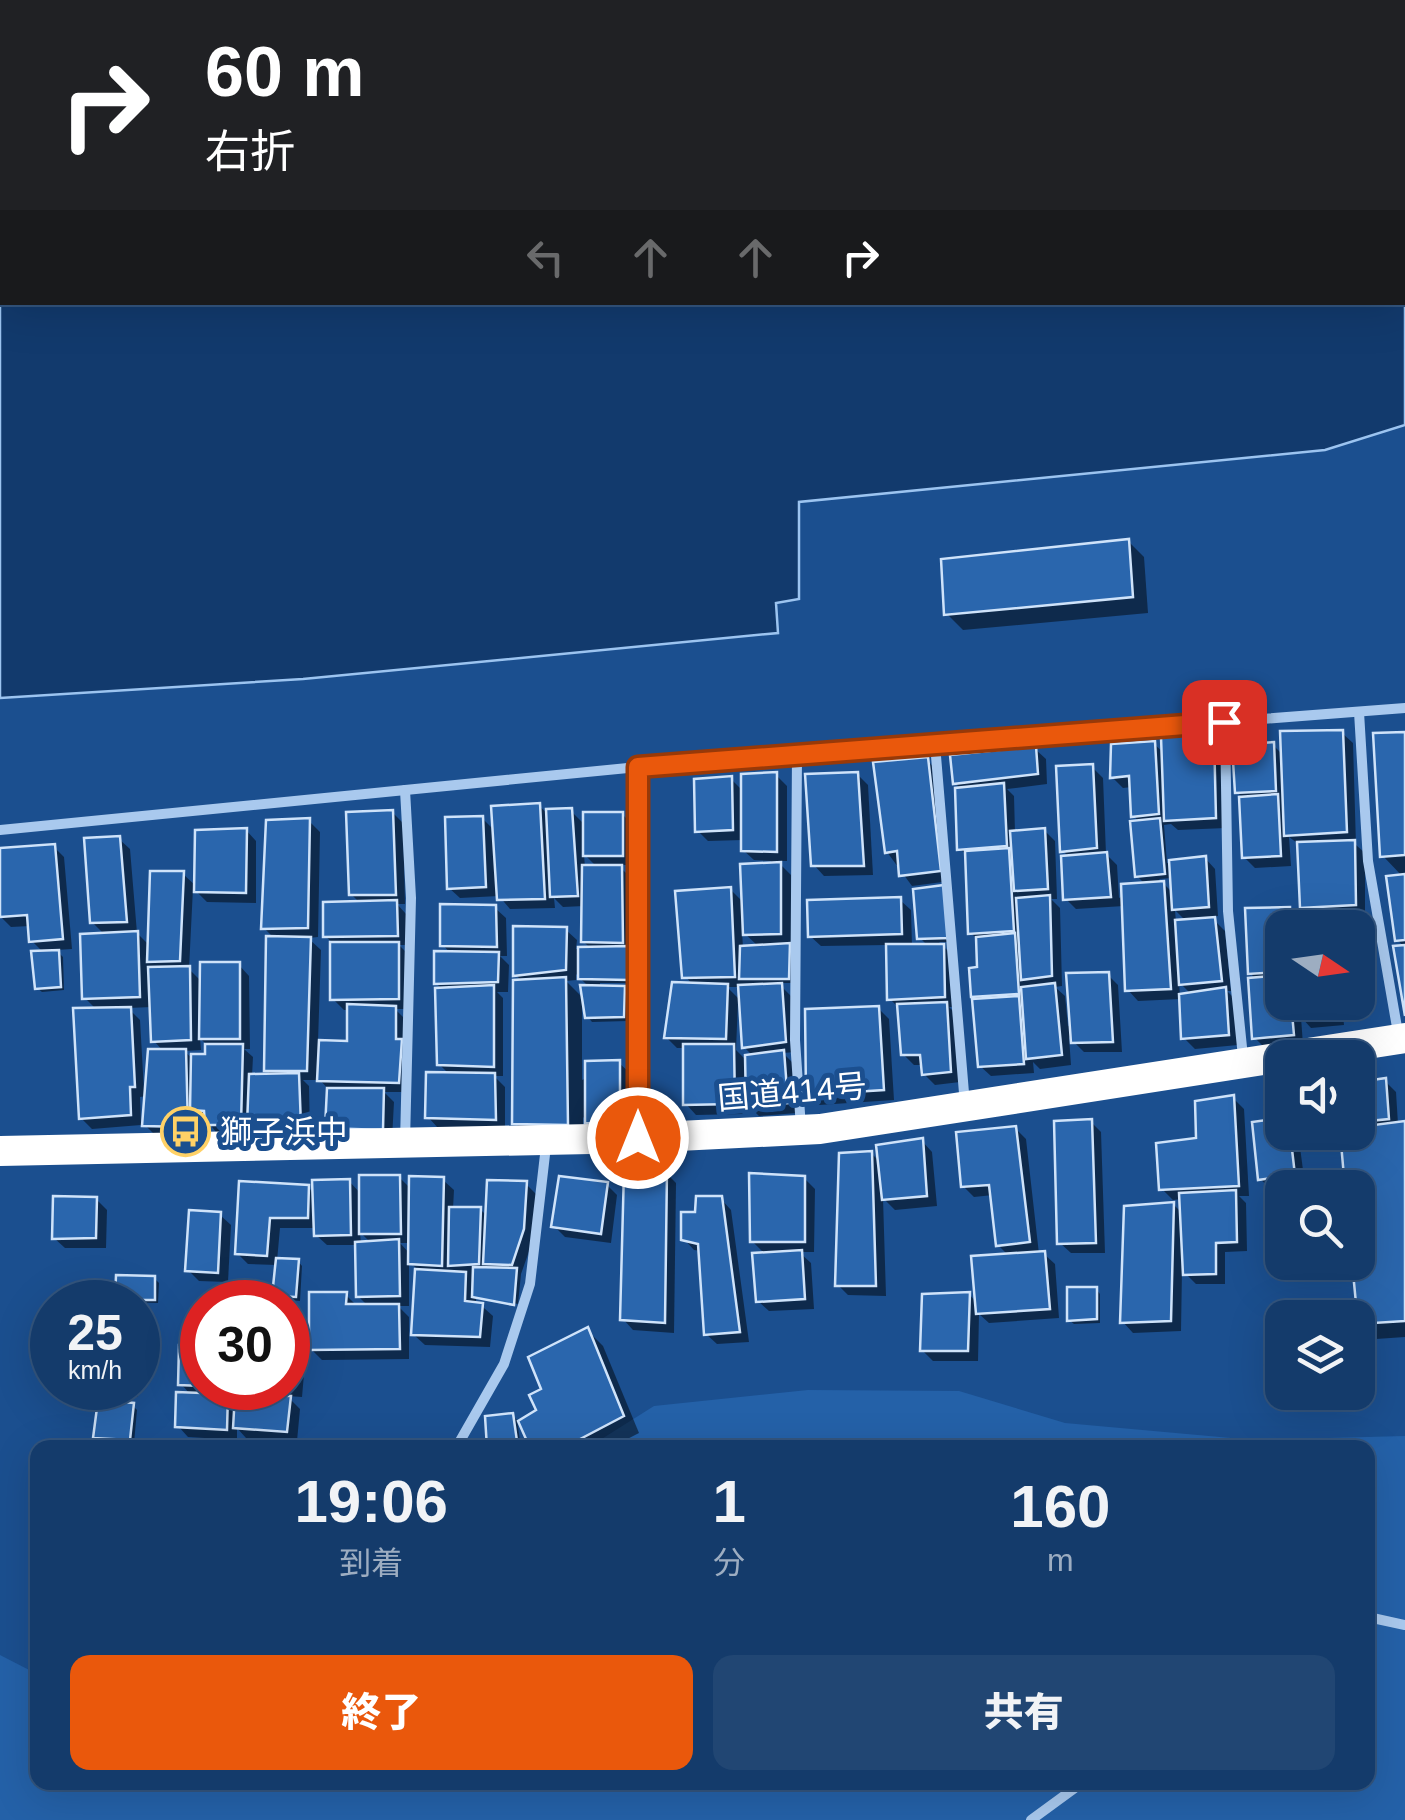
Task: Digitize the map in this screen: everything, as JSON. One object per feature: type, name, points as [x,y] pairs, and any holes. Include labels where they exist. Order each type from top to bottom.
[{"type":"highway","name":"国道414号","points":[[0,1151],[638,1138],[801,1129],[1402,1039]]},
{"type":"street","points":[[0,830],[638,767],[1405,708]]},
{"type":"street","points":[[1359,712],[1368,861],[1402,1039]]},
{"type":"street","points":[[1224,722],[1228,911],[1244,1063]]},
{"type":"street","points":[[936,744],[965,1106]]},
{"type":"street","points":[[797,754],[796,1040],[801,1129]]},
{"type":"street","points":[[638,767],[638,1138]]},
{"type":"street","points":[[404,790],[410,898],[406,1143]]},
{"type":"street","points":[[461,1440],[504,1364],[530,1284],[547,1140]]},
{"type":"street","points":[[1375,1619],[1405,1625]]},
{"type":"street","points":[[1031,1820],[1072,1790]]},
{"type":"shaded area","points":[[0,305],[1405,305],[1405,425],[1325,450],[799,502],[799,599],[776,603],[778,633],[303,679],[0,698]]},
{"type":"shaded area","points":[[808,1390],[959,1391],[1065,1423],[1253,1440],[600,1440],[654,1406]]},
{"type":"shaded area","points":[[1405,1436],[1405,1820],[0,1820],[0,1655],[30,1670],[30,1790],[1375,1790],[1375,1440],[1253,1440]]},
{"type":"building","points":[[1129,539],[1133,597],[944,615],[941,559]]},
{"type":"building","points":[[1343,730],[1347,832],[1284,836],[1280,731]]},
{"type":"building","points":[[1405,732],[1405,855],[1380,857],[1373,733]]},
{"type":"building","points":[[1214,734],[1216,818],[1164,821],[1161,737]]},
{"type":"building","points":[[1155,741],[1159,814],[1131,817],[1129,776],[1110,778],[1111,744]]},
{"type":"building","points":[[1274,742],[1276,791],[1235,793],[1232,745]]},
{"type":"building","points":[[1036,746],[1038,774],[953,784],[950,755]]},
{"type":"building","points":[[928,757],[941,871],[899,876],[897,851],[885,853],[873,762]]},
{"type":"building","points":[[1093,764],[1097,848],[1060,852],[1056,766]]},
{"type":"building","points":[[777,772],[777,852],[741,851],[741,774]]},
{"type":"building","points":[[858,772],[864,866],[811,866],[805,774]]},
{"type":"building","points":[[732,776],[733,830],[695,832],[694,779]]},
{"type":"building","points":[[1004,783],[1007,846],[957,850],[955,788]]},
{"type":"building","points":[[1278,794],[1281,856],[1242,858],[1239,797]]},
{"type":"building","points":[[540,803],[545,899],[497,900],[491,806]]},
{"type":"building","points":[[572,808],[578,896],[550,897],[546,809]]},
{"type":"building","points":[[393,810],[396,895],[349,895],[346,812]]},
{"type":"building","points":[[583,812],[623,812],[623,856],[583,856]]},
{"type":"building","points":[[483,816],[486,887],[447,889],[445,817]]},
{"type":"building","points":[[310,818],[308,928],[261,929],[266,820]]},
{"type":"building","points":[[1160,818],[1165,874],[1135,877],[1130,821]]},
{"type":"building","points":[[247,828],[246,893],[194,892],[195,830]]},
{"type":"building","points":[[1045,828],[1048,889],[1014,891],[1010,831]]},
{"type":"building","points":[[120,836],[127,922],[90,923],[84,838]]},
{"type":"building","points":[[1355,840],[1356,905],[1300,908],[1297,842]]},
{"type":"building","points":[[55,844],[63,939],[29,942],[27,915],[0,917],[0,848]]},
{"type":"building","points":[[1009,848],[1014,931],[968,934],[965,851]]},
{"type":"building","points":[[1107,852],[1111,897],[1063,900],[1061,856]]},
{"type":"building","points":[[1206,856],[1209,907],[1172,910],[1169,860]]},
{"type":"building","points":[[781,862],[781,934],[743,935],[740,864]]},
{"type":"building","points":[[582,865],[622,865],[623,943],[581,942]]},
{"type":"building","points":[[150,871],[184,871],[180,961],[147,962]]},
{"type":"building","points":[[1405,874],[1405,940],[1395,941],[1386,876]]},
{"type":"building","points":[[1164,881],[1171,989],[1125,991],[1121,884]]},
{"type":"building","points":[[944,885],[949,938],[917,939],[913,889]]},
{"type":"building","points":[[731,887],[735,977],[682,978],[675,891]]},
{"type":"building","points":[[1050,895],[1052,976],[1021,980],[1016,898]]},
{"type":"building","points":[[901,897],[902,934],[808,937],[807,900]]},
{"type":"building","points":[[397,900],[398,936],[323,937],[323,902]]},
{"type":"building","points":[[440,904],[496,905],[497,947],[440,946]]},
{"type":"building","points":[[1290,907],[1265,910],[1265,973],[1248,974],[1245,908]]},
{"type":"building","points":[[1215,917],[1222,981],[1179,985],[1175,920]]},
{"type":"building","points":[[513,926],[567,927],[566,970],[513,976]]},
{"type":"building","points":[[138,931],[140,997],[82,999],[80,934]]},
{"type":"building","points":[[1015,933],[1019,994],[971,997],[969,968],[977,967],[976,937]]},
{"type":"building","points":[[266,936],[311,937],[307,1071],[264,1071]]},
{"type":"building","points":[[330,942],[399,942],[399,999],[330,1000]]},
{"type":"building","points":[[790,943],[789,979],[739,979],[740,946]]},
{"type":"building","points":[[886,944],[944,944],[945,997],[887,1000]]},
{"type":"building","points":[[1405,945],[1405,1016],[1393,946]]},
{"type":"building","points":[[629,946],[629,980],[578,979],[578,947]]},
{"type":"building","points":[[59,950],[61,987],[35,989],[31,951]]},
{"type":"building","points":[[434,951],[499,952],[498,982],[434,984]]},
{"type":"building","points":[[200,962],[240,962],[240,1039],[199,1039]]},
{"type":"building","points":[[190,966],[191,1040],[151,1042],[148,967]]},
{"type":"building","points":[[1109,972],[1113,1042],[1071,1043],[1066,973]]},
{"type":"building","points":[[1265,976],[1265,1020],[1293,1020],[1294,1035],[1252,1039],[1248,978]]},
{"type":"building","points":[[566,977],[568,1125],[512,1124],[513,980]]},
{"type":"building","points":[[672,982],[728,984],[726,1039],[664,1038]]},
{"type":"building","points":[[782,983],[786,1042],[742,1048],[738,985]]},
{"type":"building","points":[[1055,983],[1062,1055],[1026,1059],[1021,987]]},
{"type":"building","points":[[494,985],[494,1067],[437,1065],[435,988]]},
{"type":"building","points":[[580,985],[625,986],[624,1017],[585,1018]]},
{"type":"building","points":[[1226,987],[1229,1035],[1181,1039],[1179,994]]},
{"type":"building","points":[[1019,996],[1024,1064],[978,1067],[972,999]]},
{"type":"building","points":[[947,1002],[951,1072],[922,1075],[920,1055],[901,1055],[897,1004]]},
{"type":"building","points":[[347,1004],[396,1006],[396,1039],[402,1039],[399,1083],[317,1081],[319,1040],[347,1041]]},
{"type":"building","points":[[879,1006],[884,1090],[806,1095],[805,1009]]},
{"type":"building","points":[[131,1007],[135,1087],[130,1087],[131,1115],[79,1119],[73,1008]]},
{"type":"building","points":[[205,1044],[243,1044],[241,1125],[205,1125],[204,1111],[190,1110],[191,1054],[205,1054]]},
{"type":"building","points":[[683,1044],[734,1044],[735,1104],[683,1105]]},
{"type":"building","points":[[148,1049],[186,1049],[188,1127],[142,1126]]},
{"type":"building","points":[[784,1050],[788,1103],[746,1106],[745,1055]]},
{"type":"building","points":[[620,1060],[620,1125],[585,1123],[585,1061]]},
{"type":"building","points":[[426,1072],[495,1073],[496,1120],[425,1118]]},
{"type":"building","points":[[299,1073],[301,1126],[247,1125],[249,1074]]},
{"type":"building","points":[[1386,1078],[1389,1119],[1375,1120],[1375,1080]]},
{"type":"building","points":[[327,1088],[384,1088],[383,1130],[325,1128]]},
{"type":"building","points":[[1234,1095],[1239,1186],[1159,1190],[1156,1143],[1196,1138],[1195,1101]]},
{"type":"building","points":[[1092,1119],[1096,1243],[1057,1244],[1054,1121]]},
{"type":"building","points":[[1265,1120],[1265,1150],[1292,1150],[1294,1170],[1265,1170],[1265,1179],[1258,1180],[1252,1122]]},
{"type":"building","points":[[1405,1121],[1405,1321],[1375,1323],[1375,1300],[1356,1300],[1354,1280],[1375,1280],[1375,1170],[1343,1170],[1342,1150],[1375,1150],[1375,1125]]},
{"type":"building","points":[[1016,1126],[1030,1242],[996,1246],[989,1185],[961,1187],[956,1132]]},
{"type":"building","points":[[923,1138],[927,1196],[882,1200],[876,1145]]},
{"type":"building","points":[[872,1151],[876,1286],[835,1286],[839,1153]]},
{"type":"building","points":[[624,1170],[667,1170],[665,1323],[620,1320]]},
{"type":"building","points":[[749,1173],[805,1176],[805,1242],[750,1242]]},
{"type":"building","points":[[359,1175],[400,1175],[401,1234],[359,1234]]},
{"type":"building","points":[[409,1176],[444,1177],[442,1266],[408,1264]]},
{"type":"building","points":[[559,1176],[608,1182],[601,1234],[551,1227]]},
{"type":"building","points":[[350,1179],[351,1235],[314,1236],[312,1180]]},
{"type":"building","points":[[487,1180],[527,1181],[524,1229],[512,1265],[483,1264]]},
{"type":"building","points":[[239,1181],[309,1185],[308,1218],[270,1218],[267,1256],[235,1254]]},
{"type":"building","points":[[1236,1190],[1237,1242],[1216,1243],[1216,1274],[1183,1275],[1179,1193]]},
{"type":"building","points":[[53,1196],[97,1197],[96,1238],[52,1239]]},
{"type":"building","points":[[696,1196],[722,1196],[740,1332],[704,1335],[698,1244],[681,1240],[681,1212],[695,1212]]},
{"type":"building","points":[[1174,1202],[1171,1321],[1120,1323],[1124,1206]]},
{"type":"building","points":[[449,1207],[481,1207],[479,1264],[448,1266]]},
{"type":"building","points":[[189,1210],[221,1212],[218,1273],[185,1271]]},
{"type":"building","points":[[399,1239],[400,1296],[356,1297],[355,1242]]},
{"type":"building","points":[[802,1250],[805,1299],[756,1302],[752,1253]]},
{"type":"building","points":[[1045,1251],[1050,1309],[976,1314],[971,1256]]},
{"type":"building","points":[[276,1258],[299,1259],[297,1280],[274,1280]]},
{"type":"building","points":[[473,1267],[517,1268],[514,1305],[472,1297]]},
{"type":"building","points":[[415,1269],[466,1272],[465,1301],[483,1303],[480,1337],[411,1335]]},
{"type":"building","points":[[116,1275],[155,1276],[155,1280],[116,1280]]},
{"type":"building","points":[[1067,1287],[1097,1287],[1097,1319],[1067,1321]]},
{"type":"building","points":[[310,1292],[347,1292],[346,1304],[399,1304],[400,1349],[310,1350]]},
{"type":"building","points":[[970,1292],[968,1351],[920,1351],[922,1294]]},
{"type":"building","points":[[588,1327],[624,1416],[578,1440],[526,1440],[518,1421],[536,1410],[529,1395],[541,1389],[528,1357]]},
{"type":"building","points":[[176,1392],[180,1392],[180,1410],[228,1410],[227,1430],[175,1427]]},
{"type":"building","points":[[97,1410],[133,1410],[130,1440],[93,1438]]},
{"type":"building","points":[[234,1410],[289,1410],[287,1432],[233,1428]]},
{"type":"building","points":[[513,1413],[517,1440],[486,1440],[485,1416]]},
{"type":"place","name":"獅子浜中","points":[[185,1132]]},
{"type":"route","points":[[638,1138],[638,767],[1224,722]]}]
